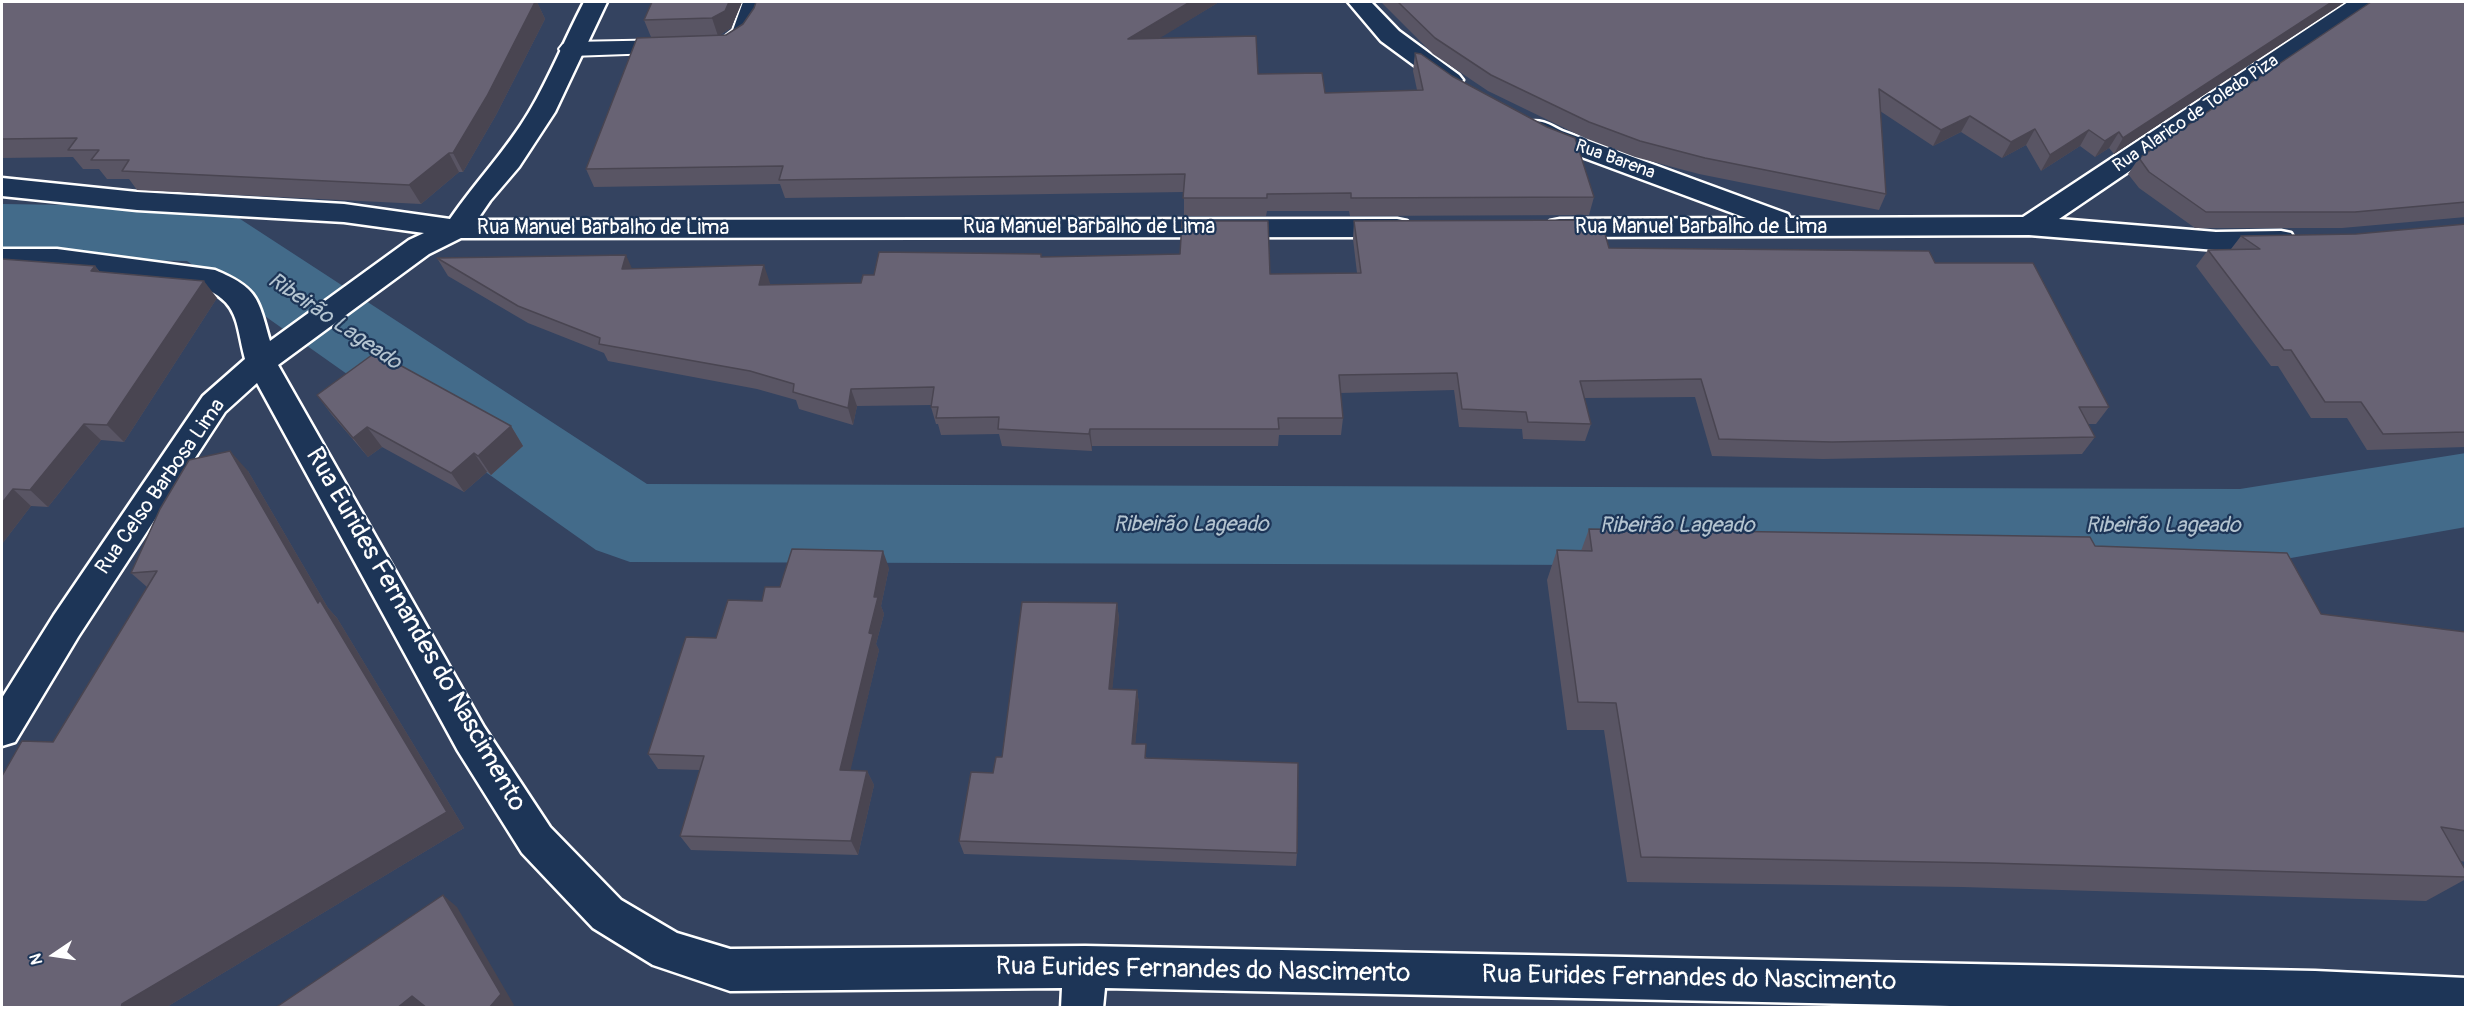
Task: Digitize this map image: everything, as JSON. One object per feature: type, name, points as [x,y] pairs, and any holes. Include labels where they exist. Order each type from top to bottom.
[{"type":"street","points":[[457,229],[480,195],[510,161],[542,112],[594,2]]},
{"type":"street","points":[[1359,2],[1390,36],[1469,93]]},
{"type":"street","name":"Rua Alarico de Toledo Piza","points":[[2029,226],[2363,2]]},
{"type":"street","name":"Rua Barena","points":[[1511,115],[1553,136],[1799,228]]},
{"type":"street","name":"Rua Manuel Barbalho de Lima","points":[[2,187],[138,201],[344,213],[457,229],[1428,228]]},
{"type":"street","name":"Rua Manuel Barbalho de Lima","points":[[1535,228],[2029,226],[2216,241],[2307,240]]},
{"type":"street","name":"Rua Celso Barbosa Lima","points":[[2,730],[66,626],[214,404],[261,362],[320,322],[419,247],[457,229]]},
{"type":"street","name":"Rua Eurides Fernandes do Nascimento","points":[[2,258],[57,259],[205,277],[229,287],[244,301],[261,362],[471,739],[536,840],[607,914],[668,951],[730,970],[1085,967],[2319,1000],[2466,999]]},
{"type":"street","points":[[1083,1008],[1085,967]]},
{"type":"lane","points":[[571,48],[705,46],[735,41],[743,34],[754,2]]},
{"type":"building","points":[[2,2],[535,2],[487,96],[453,153],[449,153],[409,185],[122,171],[129,160],[91,160],[99,150],[68,150],[77,138],[2,139]]},
{"type":"building","points":[[652,2],[729,2],[725,11],[712,18],[644,20]]},
{"type":"building","points":[[756,2],[1190,2],[1128,39],[1256,36],[1258,74],[1322,73],[1325,93],[1423,90],[1415,53],[1421,54],[1452,76],[1547,127],[1575,138],[1594,197],[1351,198],[1351,193],[1267,194],[1267,198],[1183,198],[1185,174],[779,180],[783,166],[586,169],[637,38],[726,35],[743,24]]},
{"type":"building","points":[[1398,2],[2332,2],[2123,138],[2119,132],[2105,141],[2089,130],[2050,155],[2035,129],[2011,142],[1970,116],[1941,130],[1879,89],[1886,194],[1705,158],[1640,141],[1589,122],[1491,75],[1435,38]]},
{"type":"building","points":[[2371,2],[2466,2],[2466,202],[2355,212],[2206,212],[2149,172],[2139,158]]},
{"type":"building","points":[[1601,220],[1609,248],[1929,251],[1935,263],[2033,263],[2109,407],[2079,407],[2095,437],[1832,442],[1719,439],[1701,379],[1580,381],[1591,424],[1528,422],[1526,412],[1462,409],[1457,373],[1339,375],[1343,418],[1278,418],[1279,429],[1090,429],[1089,434],[998,429],[999,417],[936,418],[938,407],[931,407],[934,387],[851,389],[848,408],[793,392],[794,384],[750,371],[599,344],[600,338],[518,306],[437,258],[626,255],[622,269],[764,265],[759,285],[861,283],[863,275],[874,275],[879,252],[1041,254],[1041,257],[1180,254],[1182,221],[1268,221],[1270,274],[1361,273],[1354,221]]},
{"type":"building","points":[[2466,224],[2466,432],[2383,434],[2361,402],[2325,402],[2291,350],[2284,350],[2208,250],[2260,249],[2241,236],[2356,234]]},
{"type":"building","points":[[2,259],[95,266],[91,271],[204,281],[107,425],[84,424],[30,490],[13,489],[2,503]]},
{"type":"building","points":[[376,352],[511,426],[478,456],[474,453],[451,473],[367,427],[353,438],[317,395]]},
{"type":"building","points":[[230,451],[318,603],[320,600],[447,812],[122,1004],[121,1008],[2,1008],[2,776],[22,741],[53,742],[157,571],[131,573],[160,509],[189,460]]},
{"type":"building","points":[[1589,529],[2090,537],[2095,546],[2287,553],[2321,614],[2466,632],[2466,831],[2441,827],[2466,871],[2466,877],[1988,863],[1641,857],[1616,703],[1578,702],[1557,550],[1592,551]]},
{"type":"building","points":[[792,549],[883,551],[874,597],[878,597],[869,633],[873,634],[840,770],[867,771],[851,841],[680,836],[704,756],[648,754],[686,637],[716,638],[728,600],[762,601],[765,587],[780,587]]},
{"type":"building","points":[[1022,602],[1117,603],[1109,689],[1137,690],[1132,744],[1146,744],[1145,758],[1298,763],[1297,853],[959,841],[971,772],[993,773],[996,757],[1002,757]]},
{"type":"building","points":[[443,895],[501,994],[489,1008],[427,1008],[412,996],[397,1008],[275,1008]]},
{"type":"waterway","name":"Ribeirão Lageado","points":[[2,231],[205,234],[630,523],[2240,528],[2466,490]]}]
